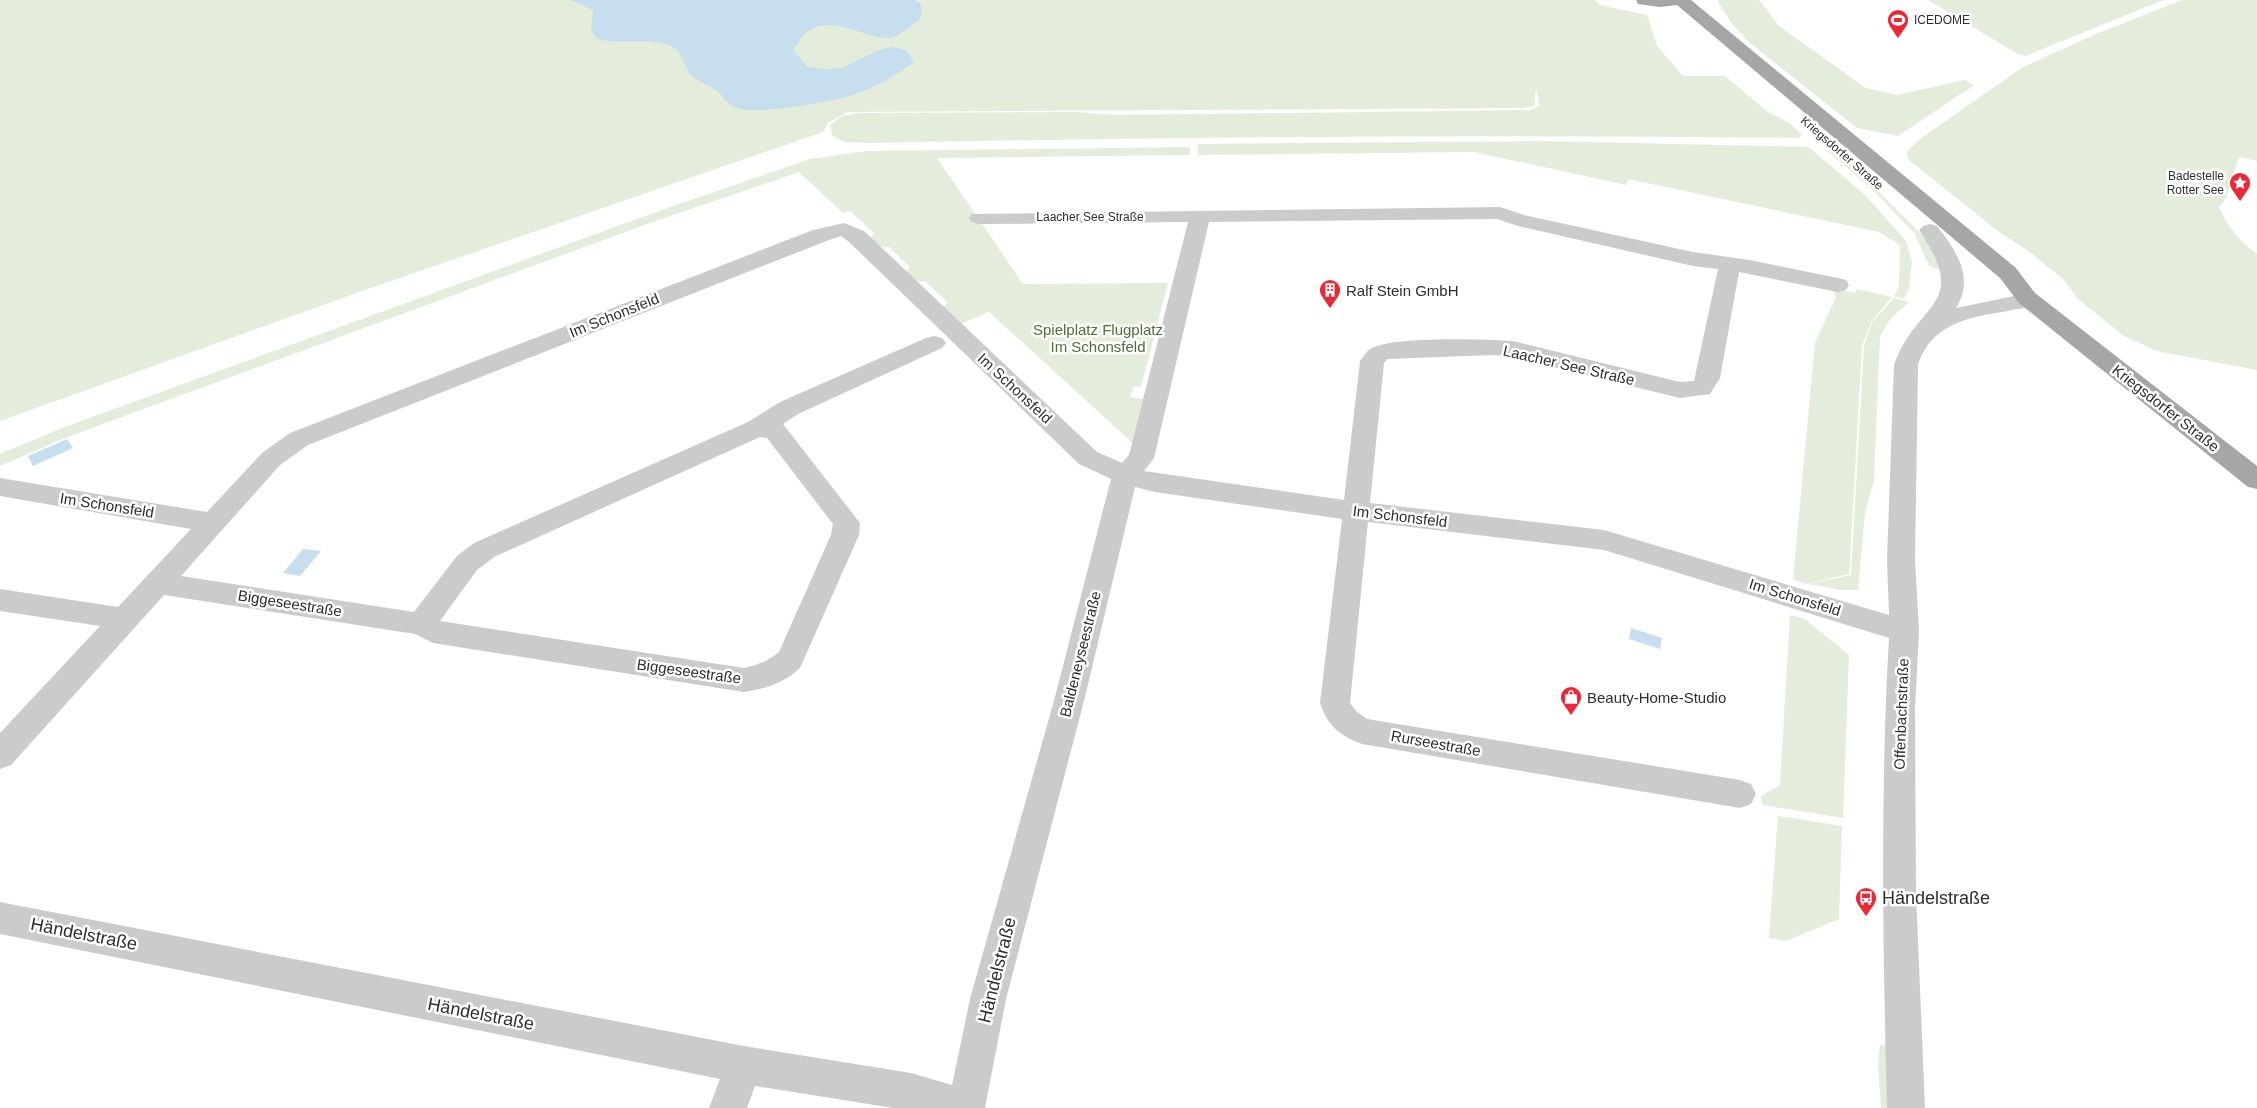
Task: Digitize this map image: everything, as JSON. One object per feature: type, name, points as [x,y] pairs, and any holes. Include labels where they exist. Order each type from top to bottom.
[{"type":"main road","points":[[1652,1],[1680,0]]},
{"type":"main road","name":"Kriegsdorfer Straße","points":[[1680,0],[2008,273],[2028,299]]},
{"type":"main road","name":"Kriegsdorfer Straße","points":[[1652,1],[1680,16],[1990,279],[2028,299],[2257,480]]},
{"type":"street","name":"Laacher See Straße","points":[[979,218],[1500,213],[1518,220],[1654,251],[1838,285]]},
{"type":"street","points":[[1126,475],[1141,458],[1200,216]]},
{"type":"street","name":"Im Schonsfeld","points":[[0,755],[271,459],[299,440],[660,296],[821,235],[844,229],[856,236],[1088,458],[1126,475],[1155,483],[1354,511],[1604,540],[1904,631]]},
{"type":"street","name":"Offenbachstraße","points":[[1906,1108],[1899,894],[1900,709],[1904,631],[1901,560],[1906,365],[1908,350],[1916,338],[1927,328],[1950,300],[1952,288],[1950,261],[1943,246],[1930,230]]},
{"type":"street","name":"Laacher See Straße","points":[[1354,511],[1370,365],[1379,354],[1393,350],[1503,348],[1670,389],[1696,390],[1701,388],[1708,378],[1730,264]]},
{"type":"street","name":"Offenbachstraße","points":[[1927,328],[1940,320],[1960,314],[2028,299]]},
{"type":"street","points":[[421,624],[474,556],[757,428],[789,408],[934,343]]},
{"type":"street","name":"Biggeseestraße","points":[[158,584],[421,624],[432,631],[744,680],[764,677],[780,669],[790,660],[845,535],[847,523],[775,430],[757,428]]},
{"type":"street","name":"Baldeneyseestraße","points":[[1033,833],[1126,475]]},
{"type":"street","name":"Im Schonsfeld","points":[[0,487],[214,522]]},
{"type":"street","name":"Rurseestraße","points":[[1354,511],[1335,703],[1338,714],[1349,725],[1362,731],[1740,794]]},
{"type":"street","points":[[0,600],[125,619]]},
{"type":"street","name":"Händelstraße","points":[[0,918],[744,1065],[911,1092],[964,1108],[988,999],[1033,833]]},
{"type":"street","points":[[728,1108],[744,1065]]},
{"type":"green space","points":[[0,0],[1595,0],[1600,5],[1647,15],[1657,46],[1683,76],[1725,76],[1768,112],[1790,123],[1802,135],[1798,138],[1566,136],[1333,137],[869,143],[845,142],[832,136],[830,125],[842,116],[859,113],[1078,112],[1115,115],[1530,110],[1540,106],[1536,89],[1534,106],[1523,108],[848,112],[828,123],[823,132],[365,290],[0,421]]},
{"type":"green space","points":[[1719,0],[1759,0],[1779,26],[1866,88],[1897,95],[1964,80],[1974,85],[1898,136],[1857,128],[1751,44],[1733,25],[1719,4]]},
{"type":"green space","points":[[1928,0],[2163,0],[2025,56],[2016,53]]},
{"type":"green space","points":[[2182,0],[2257,0],[2257,161],[2239,157],[2226,198],[2219,207],[2235,233],[2257,254],[2257,370],[2157,351],[2124,336],[2078,299],[2064,280],[2027,250],[1998,231],[1908,159],[1907,151],[1920,139],[2023,67],[2096,34]]},
{"type":"green space","points":[[1541,141],[1809,147],[1867,197],[1906,241],[1912,262],[1909,289],[1904,299],[1894,296],[1899,287],[1900,245],[1879,232],[1628,179],[1626,185],[1474,152],[1198,155],[1198,144]]},
{"type":"green space","name":"Spielplatz Flugplatz Im Schonsfeld","points":[[1190,147],[1190,155],[937,158],[1023,284],[1168,283],[1141,387],[1134,386],[1130,397],[1148,400],[1135,445],[989,312],[960,324],[943,309],[947,302],[925,281],[913,281],[905,273],[910,267],[889,247],[877,247],[870,240],[874,233],[850,211],[843,213],[799,172],[647,224],[138,411],[65,438],[0,466],[0,454],[62,428],[659,211],[810,159],[866,151]]},
{"type":"green space","points":[[1828,151],[1834,152],[1869,182],[1927,240],[1944,271],[1929,266],[1915,234],[1874,191]]},
{"type":"green space","points":[[1828,287],[1855,293],[1857,289],[1892,297],[1871,322],[1862,346],[1849,574],[1806,584],[1793,579],[1815,343],[1836,297],[1834,292]]},
{"type":"green space","points":[[1894,298],[1909,302],[1890,319],[1880,336],[1874,480],[1865,513],[1858,590],[1841,590],[1809,584],[1851,575],[1864,346],[1872,322]]},
{"type":"green space","points":[[1790,615],[1805,619],[1849,655],[1843,818],[1762,805],[1761,796],[1780,785]]},
{"type":"green space","points":[[1778,816],[1842,826],[1839,919],[1786,941],[1769,938]]},
{"type":"green space","points":[[1880,1045],[1887,1046],[1892,1108],[1881,1108],[1878,1065]]},
{"type":"water","points":[[570,0],[915,0],[922,5],[920,19],[894,37],[874,36],[841,26],[818,26],[807,32],[793,50],[808,67],[824,69],[842,68],[881,49],[892,47],[906,50],[914,62],[899,72],[875,86],[850,96],[826,102],[757,110],[732,106],[717,91],[691,75],[678,51],[669,45],[652,42],[606,41],[597,39],[591,30],[593,10]]},
{"type":"water","points":[[67,439],[73,448],[33,466],[28,456]]},
{"type":"water","points":[[303,549],[321,551],[300,576],[283,573]]},
{"type":"water","points":[[1631,628],[1662,638],[1660,649],[1629,639]]},
{"type":"place","name":"ICEDOME","points":[[1898,39]]},
{"type":"place","name":"Badestelle Rotter See","points":[[2240,202]]},
{"type":"place","name":"Ralf Stein GmbH","points":[[1330,309]]},
{"type":"place","name":"Beauty-Home-Studio","points":[[1571,716]]},
{"type":"place","name":"Händelstraße","points":[[1866,917]]}]
